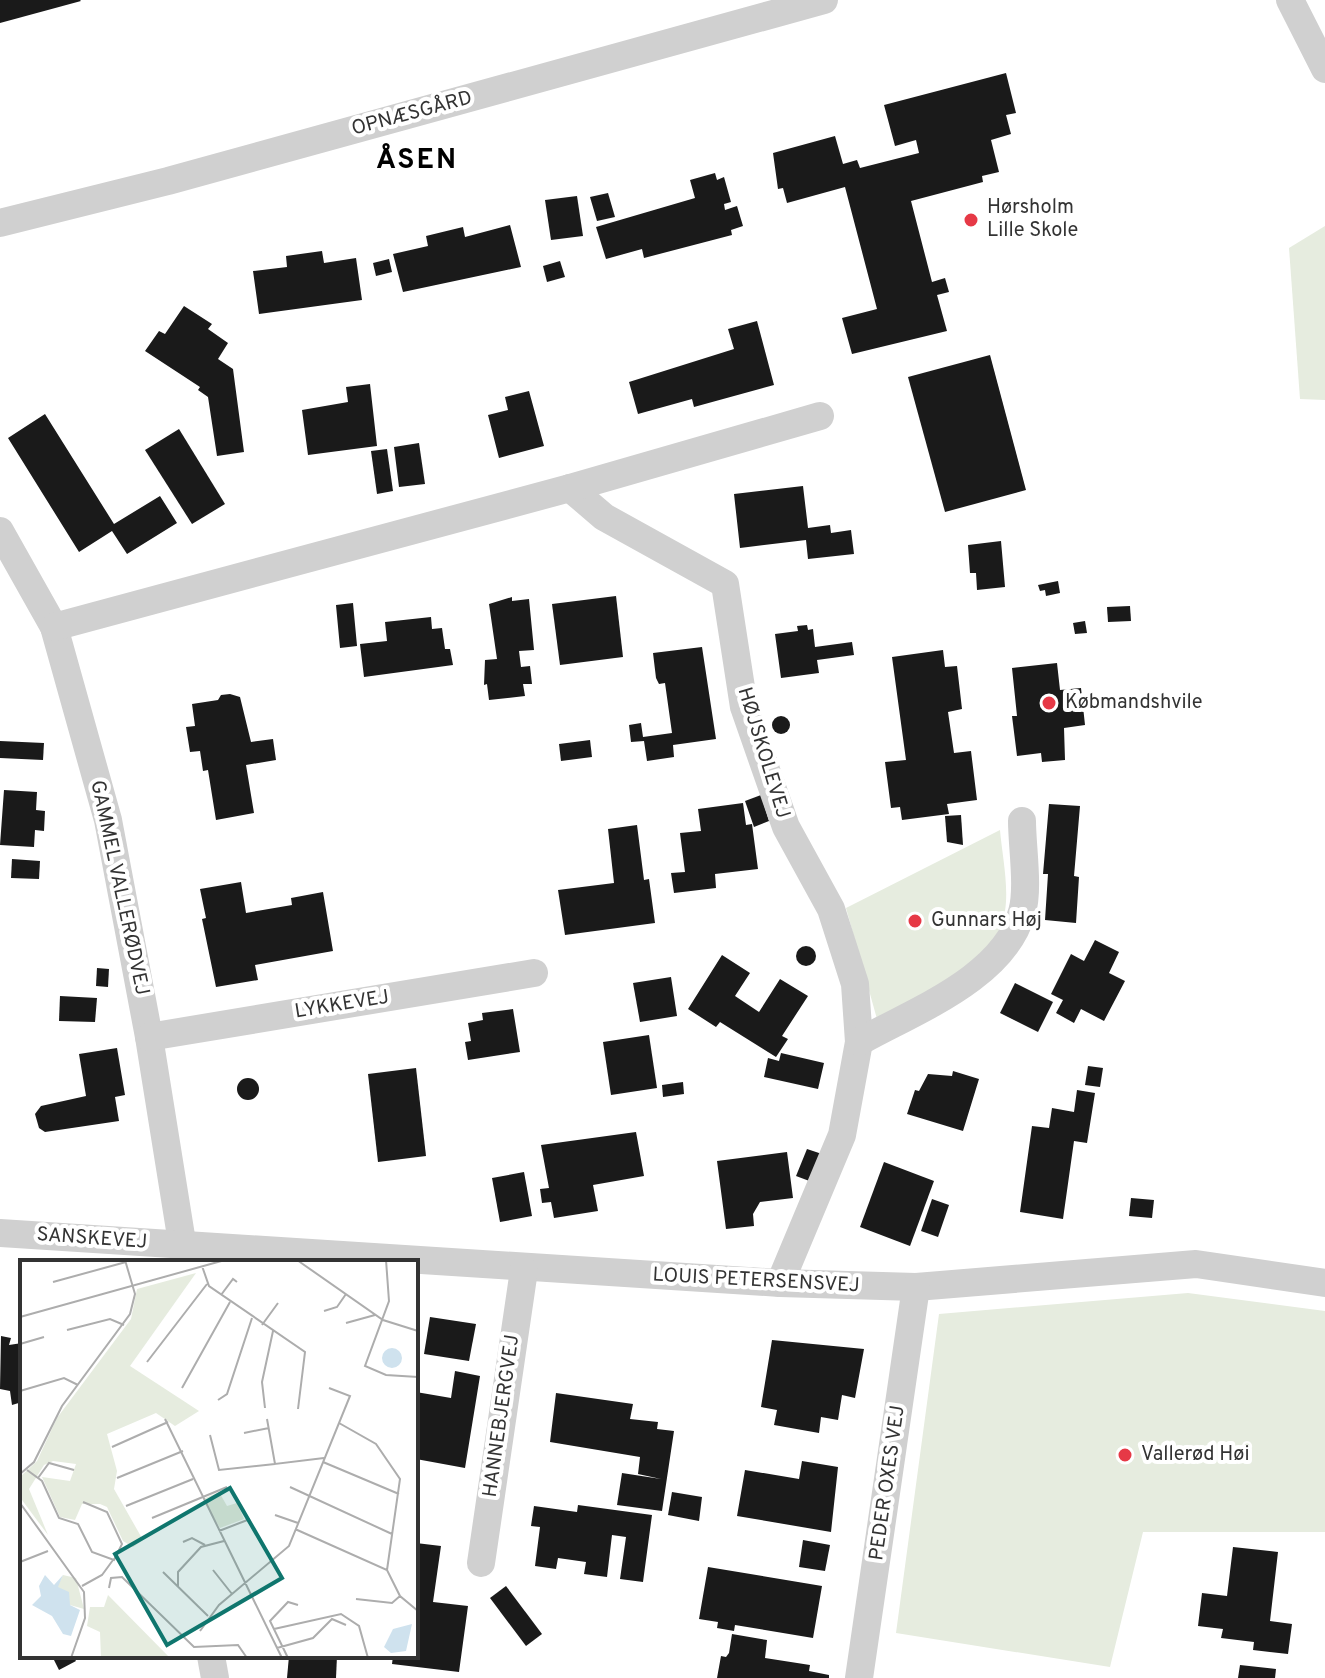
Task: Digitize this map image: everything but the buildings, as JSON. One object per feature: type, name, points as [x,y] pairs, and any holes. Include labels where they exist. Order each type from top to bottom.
[{"type":"street","name":"OPNÆSGÅRD","points":[[0,223],[168,181],[824,0]]},
{"type":"street","points":[[1290,0],[1325,69]]},
{"type":"street","points":[[54,627],[570,488],[820,416]]},
{"type":"street","name":"HØJSKOLEVEJ","points":[[570,488],[604,517],[725,584],[744,707],[786,827],[831,909],[855,984],[859,1042],[842,1135],[780,1283]]},
{"type":"street","name":"GAMMEL VALLERØDVEJ","points":[[0,531],[54,627],[108,820],[149,1037],[185,1254]]},
{"type":"street","points":[[859,1042],[986,970],[1007,944],[1023,911],[1022,821]]},
{"type":"street","name":"LYKKEVEJ","points":[[149,1037],[534,973]]},
{"type":"street","name":"SANSKEVEJ","points":[[0,1233],[185,1254]]},
{"type":"street","name":"LOUIS PETERSENSVEJ","points":[[185,1254],[312,1260]]},
{"type":"street","name":"LOUIS PETERSENSVEJ","points":[[418,1265],[916,1287],[1196,1264],[1325,1283]]},
{"type":"street","name":"HANNEBJERGVEJ","points":[[481,1563],[524,1270]]},
{"type":"street","name":"PEDER OXES VEJ","points":[[859,1678],[916,1287]]},
{"type":"street","points":[[211,1658],[215,1678]]},
{"type":"shaded area","points":[[1325,226],[1325,400],[1300,399],[1289,248]]},
{"type":"shaded area","points":[[1000,830],[1006,891],[1005,911],[999,931],[972,963],[954,976],[877,1019],[846,908]]},
{"type":"shaded area","points":[[1188,1293],[1325,1311],[1325,1532],[1143,1532],[1110,1667],[896,1633],[939,1314]]},
{"type":"place","name":"Hørsholm Lille Skole","points":[[971,220]]},
{"type":"place","name":"Købmandshvile","points":[[1049,703]]},
{"type":"place","name":"Gunnars Høj","points":[[915,921]]},
{"type":"place","name":"Vallerød Høi","points":[[1125,1455]]},
{"type":"district","name":"ÅSEN","points":[[417,161]]}]
